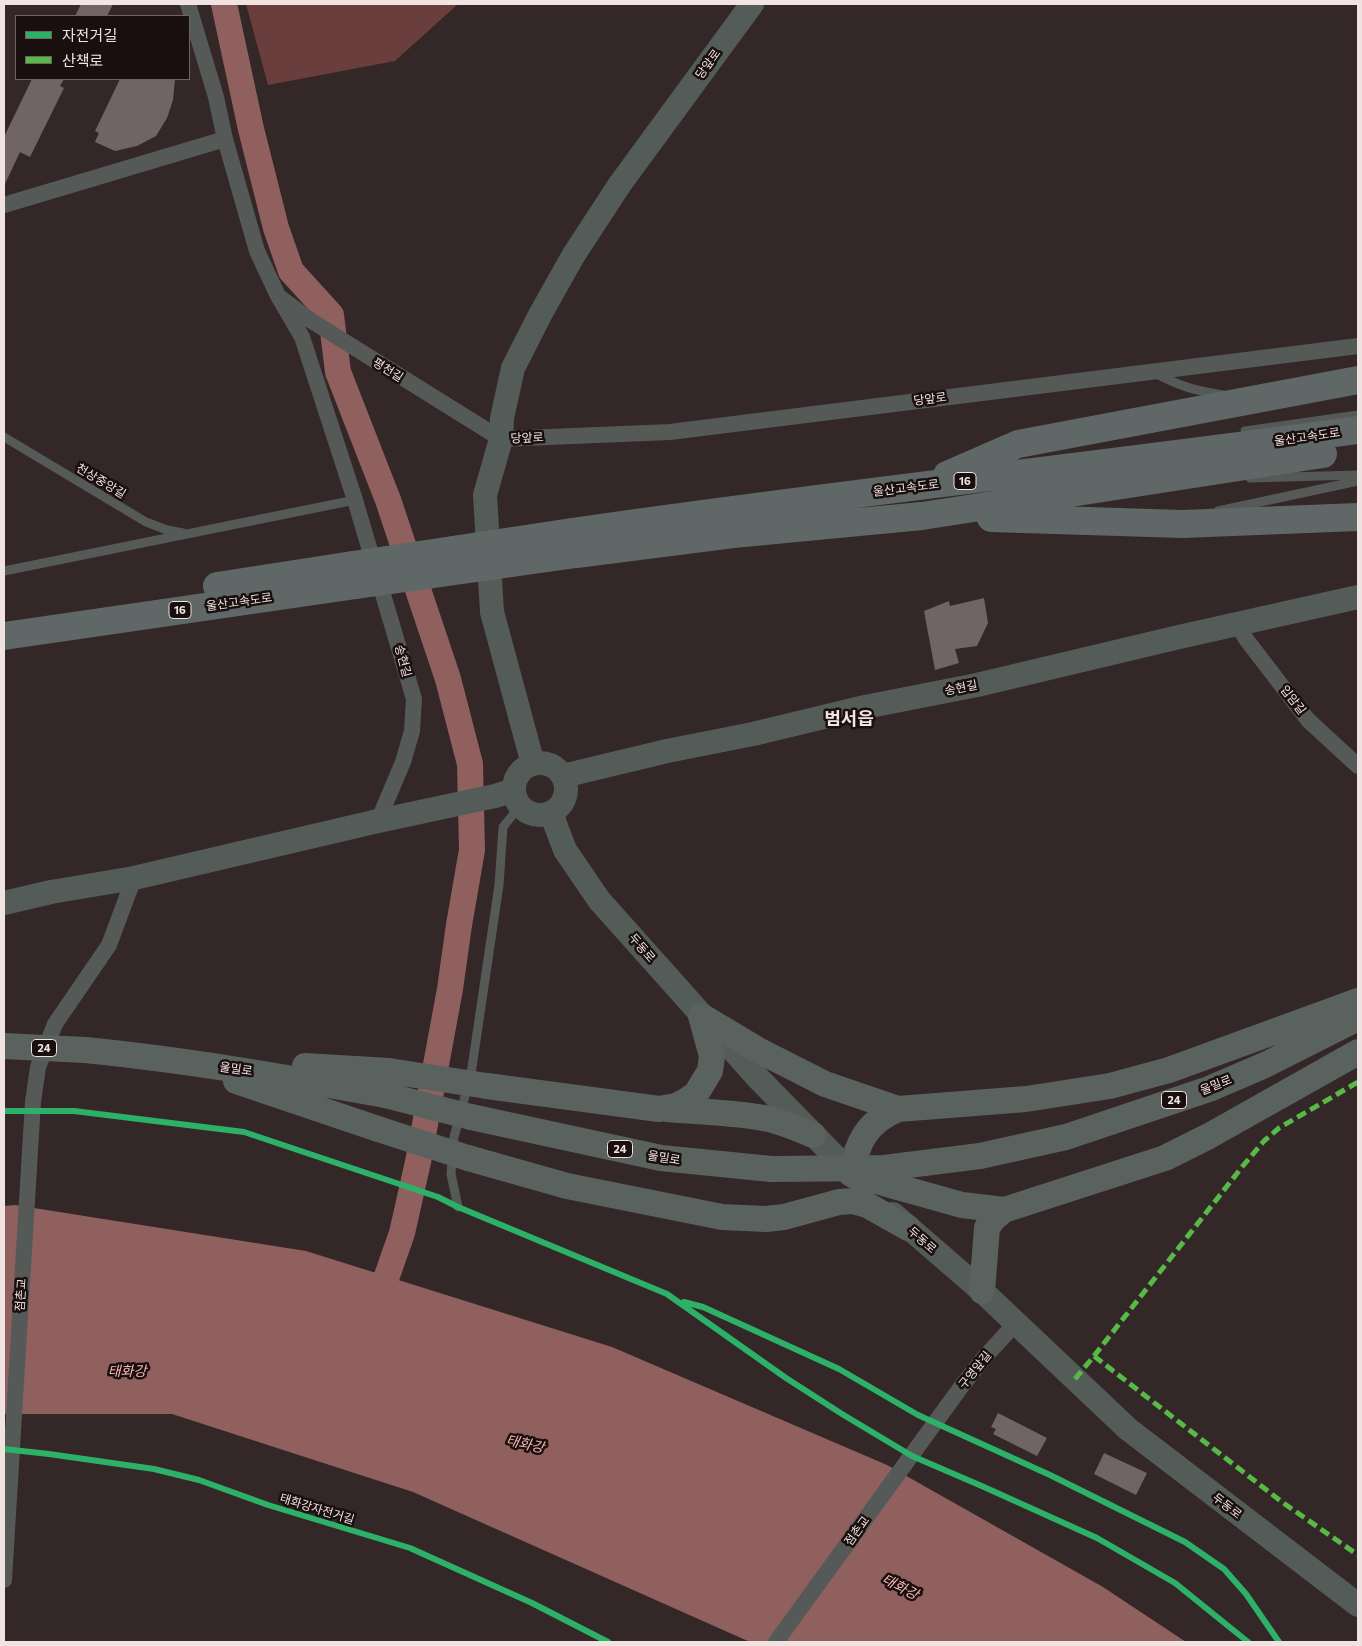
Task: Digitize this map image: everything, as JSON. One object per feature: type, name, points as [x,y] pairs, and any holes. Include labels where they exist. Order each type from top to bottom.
[{"type":"highway","points":[[920,487],[1018,444],[1358,380]]},
{"type":"highway","name":"울산고속도로","points":[[574,543],[701,514],[1358,430]]},
{"type":"highway","name":"울산고속도로","points":[[574,543],[733,534],[922,516],[1358,448]]},
{"type":"highway","points":[[922,516],[1183,524],[1358,517]]},
{"type":"highway","name":"16","points":[[355,575],[574,543]]},
{"type":"highway","name":"울산고속도로","points":[[4,618],[355,575]]},
{"type":"highway","name":"울산고속도로","points":[[4,636],[355,575]]},
{"type":"main road","points":[[797,1215],[842,1187],[847,1179],[847,1169],[856,1148],[872,1125],[886,1114],[898,1109],[1026,1099],[1110,1086],[1169,1070],[1358,1001]]},
{"type":"main road","points":[[659,1109],[676,1106],[696,1094],[710,1072],[712,1056],[701,1016]]},
{"type":"main road","points":[[701,1016],[758,1050],[825,1084],[898,1109]]},
{"type":"main road","name":"울밀로","points":[[4,1046],[85,1050],[272,1074],[387,1083],[471,1117],[661,1158],[771,1169],[884,1168],[980,1156],[1066,1137],[1209,1089],[1264,1065],[1358,1018]]},
{"type":"main road","points":[[982,1291],[987,1228],[993,1219],[1004,1210],[1165,1158],[1209,1136],[1358,1052]]},
{"type":"main road","points":[[171,1060],[468,1158],[567,1186],[722,1217],[766,1219],[797,1215],[823,1206],[853,1201],[874,1208],[908,1228]]},
{"type":"main road","points":[[387,1083],[487,1086],[659,1109],[746,1116],[784,1123],[813,1135]]},
{"type":"main road","points":[[847,1169],[962,1206],[1004,1210]]},
{"type":"street","name":"평천길","points":[[188,4],[216,97],[225,139],[257,251],[278,296],[302,337],[355,500]]},
{"type":"street","name":"당앞로","points":[[533,764],[492,612],[485,494],[501,439],[502,418],[513,368],[540,313],[568,264],[620,184],[752,4]]},
{"type":"street","points":[[4,205],[225,139]]},
{"type":"street","name":"평천길","points":[[278,296],[310,320],[501,439]]},
{"type":"street","name":"당앞로","points":[[501,439],[670,432],[1358,346]]},
{"type":"street","name":"송현길","points":[[355,500],[414,699],[412,731],[403,762],[378,821]]},
{"type":"street","name":"송현길","points":[[562,776],[865,707],[977,685],[1358,597]]},
{"type":"street","name":"입암길","points":[[1237,624],[1246,639],[1308,720],[1358,766]]},
{"type":"street","points":[[4,903],[51,892],[134,878],[449,806],[510,797],[526,811],[542,815],[551,813],[558,808],[566,793],[565,785],[562,776],[550,765],[533,764],[519,774],[510,797]]},
{"type":"street","name":"두동로","points":[[551,813],[565,850],[599,900],[757,1077],[847,1169],[908,1228],[982,1291],[1128,1430],[1358,1605]]},
{"type":"street","name":"점촌교","points":[[4,1580],[33,1102],[38,1067],[55,1024],[109,945],[134,878]]},
{"type":"street","name":"구영앞길","points":[[938,1419],[983,1360],[1015,1324]]},
{"type":"street","name":"점촌교","points":[[776,1642],[938,1419]]},
{"type":"lane","points":[[1152,371],[1177,385],[1203,392],[1232,396],[1271,397]]},
{"type":"lane","points":[[1234,433],[1358,415]]},
{"type":"lane","name":"천상중앙길","points":[[4,437],[146,522],[167,530],[191,534]]},
{"type":"lane","points":[[920,487],[1120,451]]},
{"type":"lane","points":[[1241,478],[1358,475]]},
{"type":"lane","points":[[1152,480],[1231,478]]},
{"type":"lane","points":[[1159,523],[1358,481]]},
{"type":"lane","points":[[4,571],[355,500]]},
{"type":"lane","points":[[458,1207],[451,1174],[454,1137],[471,1074],[499,885],[503,827],[510,797]]},
{"type":"shaded area","points":[[246,4],[458,4],[395,61],[268,85]]},
{"type":"water","name":"태화강","points":[[15,1205],[306,1251],[612,1347],[887,1465],[1103,1587],[1186,1642],[750,1642],[413,1492],[172,1414],[4,1414],[4,1206]]},
{"type":"building","points":[[81,4],[113,4],[108,15],[76,15]]},
{"type":"building","points":[[32,80],[63,80],[60,86],[64,88],[30,157],[20,152],[4,186],[4,137]]},
{"type":"building","points":[[120,80],[175,80],[173,100],[167,118],[156,136],[137,146],[115,151],[95,142],[99,133],[95,131]]},
{"type":"building","points":[[984,598],[988,623],[977,646],[955,649],[959,663],[935,670],[924,611],[949,601],[950,606]]},
{"type":"building","points":[[998,1413],[1047,1438],[1037,1456],[993,1434],[996,1429],[991,1427]]},
{"type":"building","points":[[1104,1453],[1147,1473],[1136,1495],[1094,1474]]},
{"type":"waterway","points":[[224,4],[251,129],[276,228],[291,271],[331,315],[338,372],[388,500],[448,679],[470,764],[472,850],[450,989],[418,1162],[402,1233],[375,1310]]},
{"type":"marked path","points":[[1094,1356],[1264,1141],[1279,1128],[1358,1082]]},
{"type":"marked path","points":[[1075,1379],[1094,1356],[1282,1502],[1358,1555]]},
{"type":"cycle path","points":[[4,1111],[74,1111],[244,1132],[438,1197],[667,1294],[786,1378],[912,1456],[1097,1538],[1175,1583],[1248,1642]]},
{"type":"cycle path","points":[[684,1302],[703,1307],[839,1369],[918,1415],[1050,1475],[1185,1542],[1224,1569],[1246,1594],[1279,1642]]},
{"type":"cycle path","name":"태화강자전거길","points":[[4,1449],[154,1469],[199,1480],[268,1505],[410,1548],[532,1603],[608,1642]]},
{"type":"district","name":"범서읍","points":[[849,719]]}]
